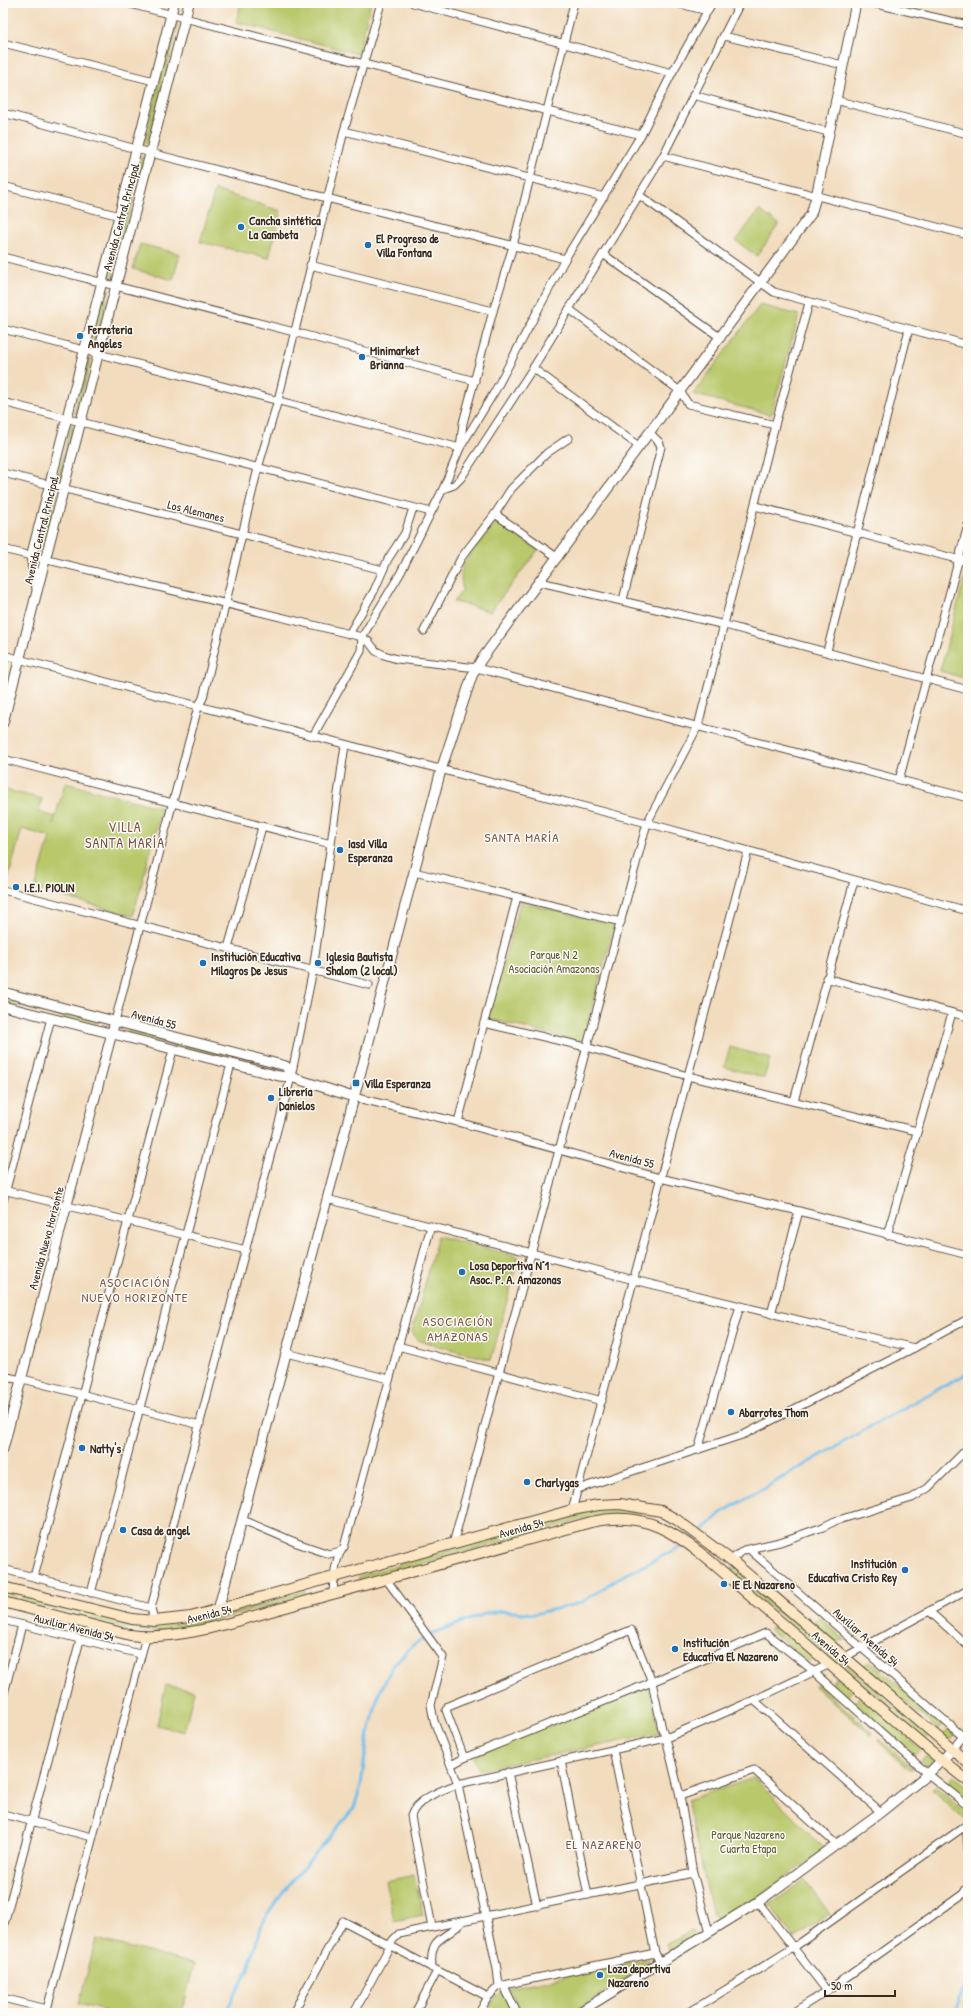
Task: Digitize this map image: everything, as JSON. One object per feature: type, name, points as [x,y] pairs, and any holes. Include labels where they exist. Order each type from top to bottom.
[{"type":"main road","name":"Avenida 54","points":[[3,1587],[120,1617],[154,1621],[191,1617],[572,1510],[609,1504],[642,1507],[661,1511],[677,1520],[731,1560],[968,1763]]},
{"type":"main road","name":"Avenida 54","points":[[3,1602],[120,1633],[146,1637],[164,1637],[196,1631],[590,1522],[613,1518],[636,1520],[659,1527],[689,1546],[968,1782]]},
{"type":"street","points":[[126,3],[641,135]]},
{"type":"street","name":"Avenida Central Principal","points":[[37,592],[31,557],[174,3]]},
{"type":"street","name":"Avenida Central Principal","points":[[37,592],[189,3]]},
{"type":"street","points":[[115,1021],[198,707],[203,698],[258,468],[278,400],[310,264],[344,131],[381,3]]},
{"type":"street","points":[[413,3],[672,73]]},
{"type":"street","points":[[460,448],[460,438],[493,311],[513,246],[529,177],[574,3]]},
{"type":"street","points":[[676,3],[708,11]]},
{"type":"street","points":[[313,736],[361,651],[362,637],[400,574],[443,489],[460,448],[495,391],[565,259],[641,135],[672,73],[712,3]]},
{"type":"street","points":[[443,489],[454,485],[461,478],[533,368],[663,156],[740,3]]},
{"type":"street","points":[[218,1610],[441,770],[472,676],[811,214],[816,197],[828,132],[856,3]]},
{"type":"street","points":[[872,3],[968,25]]},
{"type":"street","points":[[724,36],[843,65]]},
{"type":"street","points":[[3,42],[154,81]]},
{"type":"street","points":[[693,96],[828,132]]},
{"type":"street","points":[[835,100],[968,134]]},
{"type":"street","points":[[3,113],[327,199],[565,259]]},
{"type":"street","points":[[344,131],[604,197]]},
{"type":"street","points":[[663,156],[816,197],[968,235]]},
{"type":"street","points":[[3,186],[120,216]]},
{"type":"street","points":[[639,195],[761,282],[767,289],[809,303],[968,345]]},
{"type":"street","points":[[603,254],[721,338]]},
{"type":"street","points":[[3,257],[294,332],[475,381]]},
{"type":"street","points":[[310,264],[493,311]]},
{"type":"street","points":[[453,1544],[647,823],[698,726],[775,425],[809,303]]},
{"type":"street","points":[[569,309],[680,391],[685,401],[692,406],[775,425]]},
{"type":"street","points":[[3,329],[97,355],[278,400],[460,448]]},
{"type":"street","points":[[827,651],[909,329]]},
{"type":"street","points":[[533,368],[640,447]]},
{"type":"street","points":[[3,402],[431,512]]},
{"type":"street","points":[[623,600],[661,447],[659,442],[650,433]]},
{"type":"street","points":[[424,631],[461,558],[495,514],[511,489],[547,453],[570,438]]},
{"type":"street","name":"Los Alemanes","points":[[3,473],[383,570]]},
{"type":"street","points":[[755,506],[968,562]]},
{"type":"street","points":[[349,634],[374,591],[383,570],[405,532],[413,508]]},
{"type":"street","points":[[495,514],[558,558]]},
{"type":"street","points":[[899,780],[960,560],[968,525]]},
{"type":"street","points":[[3,550],[362,637],[384,656],[397,659],[477,668],[968,798]]},
{"type":"street","points":[[540,582],[623,600],[725,625],[827,651],[968,690]]},
{"type":"street","points":[[3,723],[37,592]]},
{"type":"street","points":[[3,655],[647,823],[854,881],[968,911]]},
{"type":"street","points":[[154,1621],[151,1608],[292,1077],[314,970],[345,745]]},
{"type":"street","points":[[3,759],[331,844]]},
{"type":"street","points":[[228,948],[262,827]]},
{"type":"street","points":[[572,1510],[748,851]]},
{"type":"street","points":[[414,872],[621,922]]},
{"type":"street","points":[[794,1101],[826,978],[854,881]]},
{"type":"street","points":[[3,890],[370,985]]},
{"type":"street","points":[[458,1122],[517,897]]},
{"type":"street","points":[[826,978],[968,1017]]},
{"type":"street","name":"Avenida 55","points":[[3,992],[286,1066],[292,1077]]},
{"type":"street","name":"Avenida 55","points":[[3,1006],[173,1050],[279,1076],[292,1077],[354,1097],[458,1122],[660,1178],[800,1211],[968,1255]]},
{"type":"street","points":[[887,1235],[952,1013]]},
{"type":"street","points":[[3,1201],[4,1190],[51,1018]]},
{"type":"street","name":"Avenida Nuevo Horizonte","points":[[3,1449],[115,1021]]},
{"type":"street","points":[[484,1023],[586,1047],[688,1076],[917,1131]]},
{"type":"street","points":[[34,1577],[173,1050]]},
{"type":"street","points":[[91,1593],[231,1064]]},
{"type":"street","points":[[4,1190],[246,1250]]},
{"type":"street","points":[[327,1199],[634,1280],[914,1348]]},
{"type":"street","points":[[771,1314],[800,1211]]},
{"type":"street","points":[[333,1594],[334,1578],[341,1551],[344,1547],[431,1226]]},
{"type":"street","points":[[698,1450],[740,1306]]},
{"type":"street","points":[[578,1489],[746,1434],[968,1319]]},
{"type":"street","points":[[398,1346],[602,1401]]},
{"type":"street","points":[[286,1353],[389,1379]]},
{"type":"street","points":[[3,1376],[27,1380],[200,1425]]},
{"type":"street","points":[[731,1560],[744,1550],[750,1550],[780,1542],[823,1528],[841,1519],[912,1498],[928,1488],[968,1448]]},
{"type":"street","points":[[242,1520],[297,1543],[329,1554],[341,1551]]},
{"type":"street","name":"Auxiliar Avenida 54","points":[[750,1550],[965,1739]]},
{"type":"street","points":[[3,1569],[151,1608]]},
{"type":"street","points":[[386,1579],[443,1657],[431,1705],[434,1721],[458,1784],[485,1917],[501,1986],[517,2013]]},
{"type":"street","points":[[845,1657],[968,1590]]},
{"type":"street","points":[[929,1612],[967,1644]]},
{"type":"street","name":"Auxiliar Avenida 54","points":[[3,1620],[140,1654]]},
{"type":"street","points":[[3,1697],[22,1625]]},
{"type":"street","points":[[464,1758],[446,1710],[448,1706],[631,1630],[652,1682],[662,1729],[666,1738],[680,1796],[693,1873],[709,1932]]},
{"type":"street","points":[[451,1765],[464,1758],[652,1682],[766,1633],[928,1774],[968,1806]]},
{"type":"street","points":[[3,1998],[46,2011],[140,1654],[146,1637]]},
{"type":"street","points":[[3,1928],[80,1640]]},
{"type":"street","points":[[432,1927],[410,1816],[416,1806],[435,1794],[458,1784],[666,1738],[754,1700],[830,1664]]},
{"type":"street","points":[[754,1700],[881,1812]]},
{"type":"street","points":[[578,2013],[758,1902],[837,1845],[881,1812],[943,1761],[952,1750],[965,1739],[968,1730]]},
{"type":"street","points":[[612,1750],[655,1953],[660,1962]]},
{"type":"street","points":[[561,1761],[588,1895]]},
{"type":"street","points":[[680,1796],[754,1770],[837,1845]]},
{"type":"street","points":[[508,1772],[537,1906]]},
{"type":"street","points":[[3,1814],[92,1836]]},
{"type":"street","points":[[967,1825],[968,1850]]},
{"type":"street","points":[[688,2013],[793,1948],[967,1825]]},
{"type":"street","points":[[354,2013],[395,1936],[399,1934],[693,1873]]},
{"type":"street","points":[[792,2013],[827,1991],[963,1894],[968,1886]]},
{"type":"street","points":[[758,1902],[827,1991]]},
{"type":"street","points":[[293,2013],[343,1921],[488,1997]]},
{"type":"street","points":[[414,2013],[435,1970],[431,1954],[435,1943],[463,1921]]},
{"type":"street","points":[[479,2013],[488,1997],[501,1986],[655,1953]]},
{"type":"green space","points":[[241,3],[371,3],[358,54],[236,22]]},
{"type":"green space","points":[[174,23],[178,24],[148,144],[144,143]]},
{"type":"green space","points":[[141,157],[144,158],[112,280],[109,279]]},
{"type":"green space","name":"Cancha sintética La Gambeta","points":[[215,190],[281,211],[269,258],[200,242]]},
{"type":"green space","points":[[759,210],[779,224],[757,256],[736,241]]},
{"type":"green space","points":[[140,244],[180,254],[173,280],[133,269]]},
{"type":"green space","points":[[106,288],[110,289],[94,348],[91,347]]},
{"type":"green space","points":[[760,305],[799,315],[771,415],[693,394]]},
{"type":"green space","points":[[88,358],[91,359],[77,414],[74,413]]},
{"type":"green space","points":[[71,425],[74,426],[60,482],[57,481]]},
{"type":"green space","points":[[54,492],[57,493],[45,541],[41,540]]},
{"type":"green space","points":[[496,522],[538,550],[490,612],[453,602],[462,591],[461,575],[464,564]]},
{"type":"green space","points":[[968,568],[968,679],[940,671]]},
{"type":"green space","points":[[65,783],[162,808],[133,916],[35,889],[50,837],[22,829],[7,883],[3,882],[3,789],[42,799],[39,812],[55,817],[53,825]]},
{"type":"green space","name":"Parque N 2 Asociación Amazonas","points":[[520,902],[615,925],[582,1042],[488,1019]]},
{"type":"green space","points":[[3,996],[97,1021],[96,1026],[3,1002]]},
{"type":"green space","points":[[129,1029],[280,1068],[278,1072],[127,1034]]},
{"type":"green space","points":[[730,1047],[770,1058],[764,1078],[724,1067]]},
{"type":"green space","points":[[438,1236],[519,1257],[491,1360],[417,1340],[412,1332]]},
{"type":"green space","points":[[598,1509],[627,1509],[640,1514],[638,1517],[608,1514],[590,1517],[358,1582],[359,1576]]},
{"type":"green space","points":[[731,1568],[733,1568],[827,1648],[822,1651],[729,1572]]},
{"type":"green space","points":[[3,1591],[17,1594],[15,1600],[3,1597]]},
{"type":"green space","points":[[305,1591],[306,1596],[174,1631],[140,1631],[128,1629],[20,1601],[22,1596],[150,1625],[189,1622],[228,1614]]},
{"type":"green space","points":[[819,1617],[845,1640],[836,1642],[812,1622]]},
{"type":"green space","points":[[779,1625],[815,1656],[808,1662],[769,1629]]},
{"type":"green space","points":[[831,1651],[929,1736],[925,1740],[826,1654]]},
{"type":"green space","points":[[869,1660],[943,1724],[938,1730],[863,1666]]},
{"type":"green space","points":[[837,1676],[853,1689],[847,1696],[832,1683]]},
{"type":"green space","points":[[817,1684],[873,1733],[871,1735],[815,1686]]},
{"type":"green space","points":[[166,1685],[194,1691],[184,1732],[157,1725]]},
{"type":"green space","points":[[646,1687],[650,1690],[659,1733],[657,1734],[479,1770],[474,1756]]},
{"type":"green space","points":[[861,1696],[921,1749],[915,1755],[855,1703]]},
{"type":"green space","points":[[947,1730],[951,1730],[953,1731],[953,1739],[947,1740],[944,1737],[944,1733]]},
{"type":"green space","points":[[879,1739],[913,1768],[910,1770],[878,1741]]},
{"type":"green space","points":[[928,1754],[934,1760],[931,1766],[926,1765],[921,1760]]},
{"type":"green space","points":[[954,1776],[968,1787],[968,1801],[947,1783]]},
{"type":"green space","name":"Parque Nazareno Cuarta Etapa","points":[[754,1778],[825,1849],[755,1899],[721,1919],[713,1915],[687,1800]]},
{"type":"green space","points":[[935,1786],[968,1814],[968,1816],[963,1819],[932,1789]]},
{"type":"green space","points":[[414,1875],[423,1915],[394,1921],[386,1881]]},
{"type":"green space","points":[[804,1880],[830,1914],[794,1939],[770,1905]]},
{"type":"green space","points":[[692,1931],[695,1935],[669,1952],[666,1945]]},
{"type":"green space","points":[[96,1939],[194,1964],[182,2013],[112,2013],[79,2004]]},
{"type":"green space","name":"Loza deportiva Nazareno","points":[[649,1959],[650,1963],[574,2013],[522,2013],[508,1988]]},
{"type":"green space","points":[[502,1992],[513,2013],[486,2013],[495,1997]]},
{"type":"waterway","points":[[225,2013],[247,1972],[263,1921],[282,1893],[354,1808],[361,1785],[367,1742],[378,1695],[394,1664],[412,1646],[428,1635],[487,1613],[504,1611],[534,1614],[581,1603],[617,1579],[686,1544],[698,1535],[721,1513],[887,1417],[968,1373]]},
{"type":"waterway","points":[[958,2013],[959,1998],[968,1978]]},
{"type":"place","name":"Cancha sintética La Gambeta","points":[[241,227]]},
{"type":"place","name":"El Progreso de Villa Fontana","points":[[368,245]]},
{"type":"place","name":"Ferreteria Angeles","points":[[80,336]]},
{"type":"place","name":"Minimarket Brianna","points":[[362,357]]},
{"type":"place","name":"Iasd Villa Esperanza","points":[[340,850]]},
{"type":"place","name":"I.E.I. PIOLIN","points":[[16,887]]},
{"type":"place","name":"Institución Educativa Milagros De Jesus","points":[[203,963]]},
{"type":"place","name":"Iglesia Bautista Shalom (2 local)","points":[[318,963]]},
{"type":"place","name":"Villa Esperanza","points":[[356,1083]]},
{"type":"place","name":"Librería Danielos","points":[[271,1098]]},
{"type":"place","name":"Losa Deportiva N°1 Asoc. P. A. Amazonas","points":[[462,1272]]},
{"type":"place","name":"Abarrotes Thom","points":[[731,1412]]},
{"type":"place","name":"Natty's","points":[[82,1448]]},
{"type":"place","name":"Charlygas","points":[[527,1482]]},
{"type":"place","name":"Casa de angel","points":[[123,1530]]},
{"type":"place","name":"Institución Educativa Cristo Rey","points":[[905,1570]]},
{"type":"place","name":"IE El Nazareno","points":[[724,1584]]},
{"type":"place","name":"Institución Educativa El Nazareno","points":[[675,1649]]},
{"type":"place","name":"Loza deportiva Nazareno","points":[[600,1975]]},
{"type":"district","name":"VILLA SANTA MARÍA","points":[[125,834]]},
{"type":"district","name":"SANTA MARÍA","points":[[522,837]]},
{"type":"district","name":"ASOCIACIÓN NUEVO HORIZONTE","points":[[135,1290]]},
{"type":"district","name":"ASOCIACIÓN AMAZONAS","points":[[458,1328]]},
{"type":"district","name":"EL NAZARENO","points":[[604,1844]]}]
